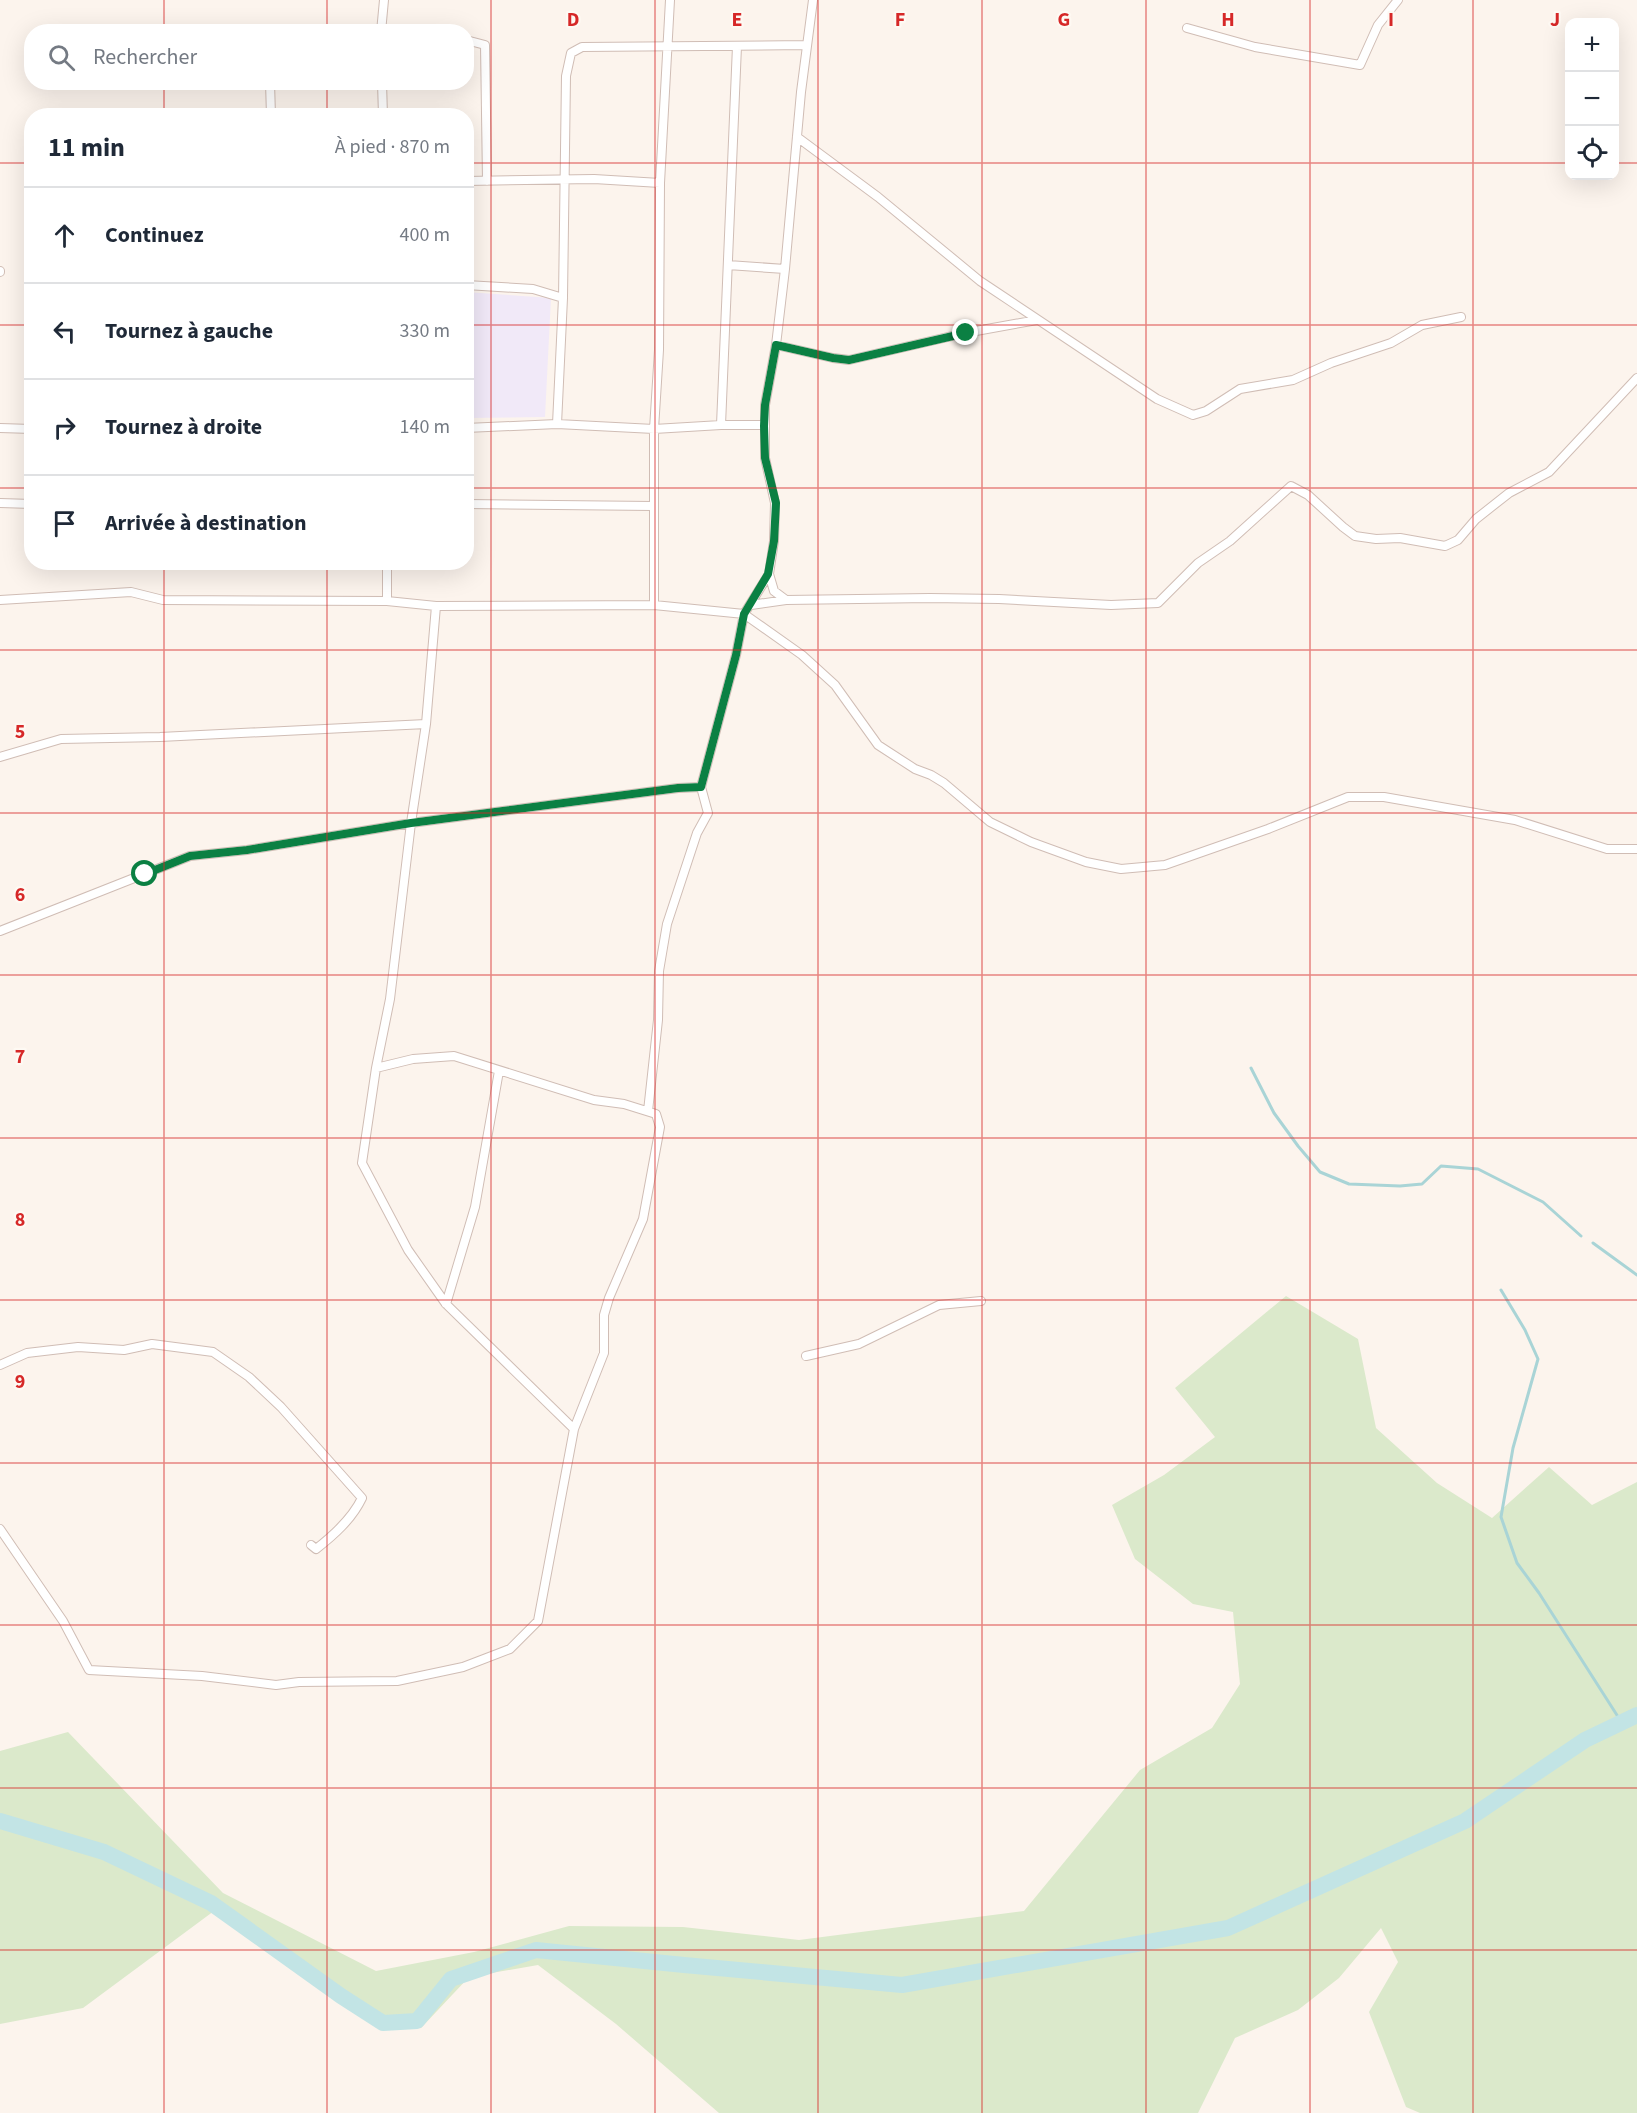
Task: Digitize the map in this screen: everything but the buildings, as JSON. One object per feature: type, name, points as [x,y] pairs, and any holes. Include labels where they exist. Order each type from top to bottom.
[{"type":"street","points":[[382,24],[384,0]]},
{"type":"street","points":[[654,605],[654,429],[659,350],[660,183],[670,0]]},
{"type":"street","points":[[648,1111],[658,1020],[659,971],[668,924],[697,833],[708,813],[701,787],[736,655],[744,614],[768,574],[774,541],[776,503],[765,458],[765,405],[776,345],[813,0]]},
{"type":"street","points":[[1187,28],[1255,47],[1360,65],[1378,25],[1398,0]]},
{"type":"street","points":[[474,42],[485,45],[487,181]]},
{"type":"street","points":[[557,424],[563,298],[566,76],[571,53],[582,47],[807,45]]},
{"type":"street","points":[[721,425],[737,46]]},
{"type":"street","points":[[270,90],[271,108]]},
{"type":"street","points":[[382,90],[383,108]]},
{"type":"street","points":[[797,137],[878,197],[980,281],[1157,399],[1193,415],[1206,411],[1240,389],[1293,380],[1331,363],[1391,343],[1422,326],[1461,317]]},
{"type":"street","points":[[474,181],[594,179],[660,183]]},
{"type":"street","points":[[728,265],[785,269]]},
{"type":"street","points":[[474,285],[533,289],[563,298]]},
{"type":"street","points":[[776,345],[849,360],[975,331],[1037,320]]},
{"type":"street","points":[[751,605],[786,600],[930,598],[999,599],[1111,606],[1158,603],[1198,563],[1230,541],[1291,486],[1308,495],[1355,536],[1376,539],[1400,538],[1445,546],[1458,540],[1476,519],[1509,493],[1550,472],[1637,378]]},
{"type":"street","points":[[474,428],[557,424],[654,429],[721,425],[764,426]]},
{"type":"street","points":[[0,428],[24,429]]},
{"type":"street","points":[[0,503],[24,504]]},
{"type":"street","points":[[474,504],[653,506]]},
{"type":"street","points":[[387,570],[387,601]]},
{"type":"street","points":[[768,574],[774,591],[786,600]]},
{"type":"street","points":[[0,600],[131,592],[163,600],[387,601],[436,606],[654,605],[744,614],[802,655],[835,685],[878,745],[915,769],[944,783],[990,822],[1007,832],[1086,862],[1121,869],[1165,865],[1268,829],[1348,797],[1384,797],[1515,820],[1607,849],[1637,849]]},
{"type":"street","points":[[436,606],[426,724],[411,823],[390,999],[376,1068],[362,1163],[408,1250],[446,1304],[574,1429]]},
{"type":"street","points":[[0,757],[61,739],[160,737],[426,724]]},
{"type":"street","points":[[0,932],[190,856],[247,850],[411,823],[678,788],[701,787]]},
{"type":"street","points":[[0,1529],[63,1621],[88,1670],[202,1676],[276,1685],[299,1682],[397,1681],[463,1667],[510,1648],[538,1621],[574,1429],[604,1353],[604,1315],[609,1298],[643,1219],[660,1127],[656,1114],[648,1111],[624,1104],[594,1100],[454,1056],[413,1059],[376,1068]]},
{"type":"street","points":[[446,1304],[475,1207],[499,1071]]},
{"type":"street","points":[[806,1356],[859,1344],[939,1305],[981,1301]]},
{"type":"street","points":[[0,1365],[27,1353],[78,1347],[124,1350],[152,1344],[213,1352],[249,1377],[281,1407],[362,1498],[356,1510],[333,1536],[316,1549],[311,1545]]},
{"type":"shaded area","points":[[474,293],[551,298],[545,417],[474,418]]},
{"type":"green space","points":[[1286,1296],[1358,1339],[1376,1428],[1437,1483],[1492,1518],[1549,1467],[1592,1505],[1637,1482],[1637,2113],[1420,2113],[1406,2107],[1369,2012],[1398,1962],[1381,1928],[1339,1978],[1298,2010],[1235,2038],[1198,2113],[719,2113],[616,2024],[538,1965],[469,1977],[421,2028],[386,2027],[330,1994],[214,1911],[83,2008],[0,2024],[0,1751],[68,1732],[223,1893],[376,1971],[474,1952],[569,1926],[683,1927],[799,1940],[1024,1911],[1140,1770],[1212,1728],[1240,1684],[1233,1612],[1193,1604],[1135,1559],[1112,1505],[1164,1475],[1215,1437],[1175,1388]]},
{"type":"waterway","points":[[1251,1068],[1274,1113],[1320,1172],[1349,1184],[1400,1186],[1422,1184],[1441,1166],[1478,1169],[1543,1202],[1581,1236]]},
{"type":"waterway","points":[[1593,1243],[1637,1275]]},
{"type":"waterway","points":[[1501,1290],[1525,1330],[1538,1359],[1513,1448],[1501,1517],[1517,1563],[1539,1593],[1622,1723]]},
{"type":"waterway","points":[[0,1821],[104,1852],[211,1903],[341,1996],[383,2023],[417,2021],[451,1979],[536,1950],[902,1985],[1228,1928],[1465,1821],[1585,1740],[1637,1715]]},
{"type":"route","points":[[145,874],[190,856],[247,850],[411,823],[678,788],[701,787],[736,655],[744,614],[768,574],[774,541],[776,503],[765,458],[764,426],[765,405],[776,345],[849,360],[966,333]]}]
